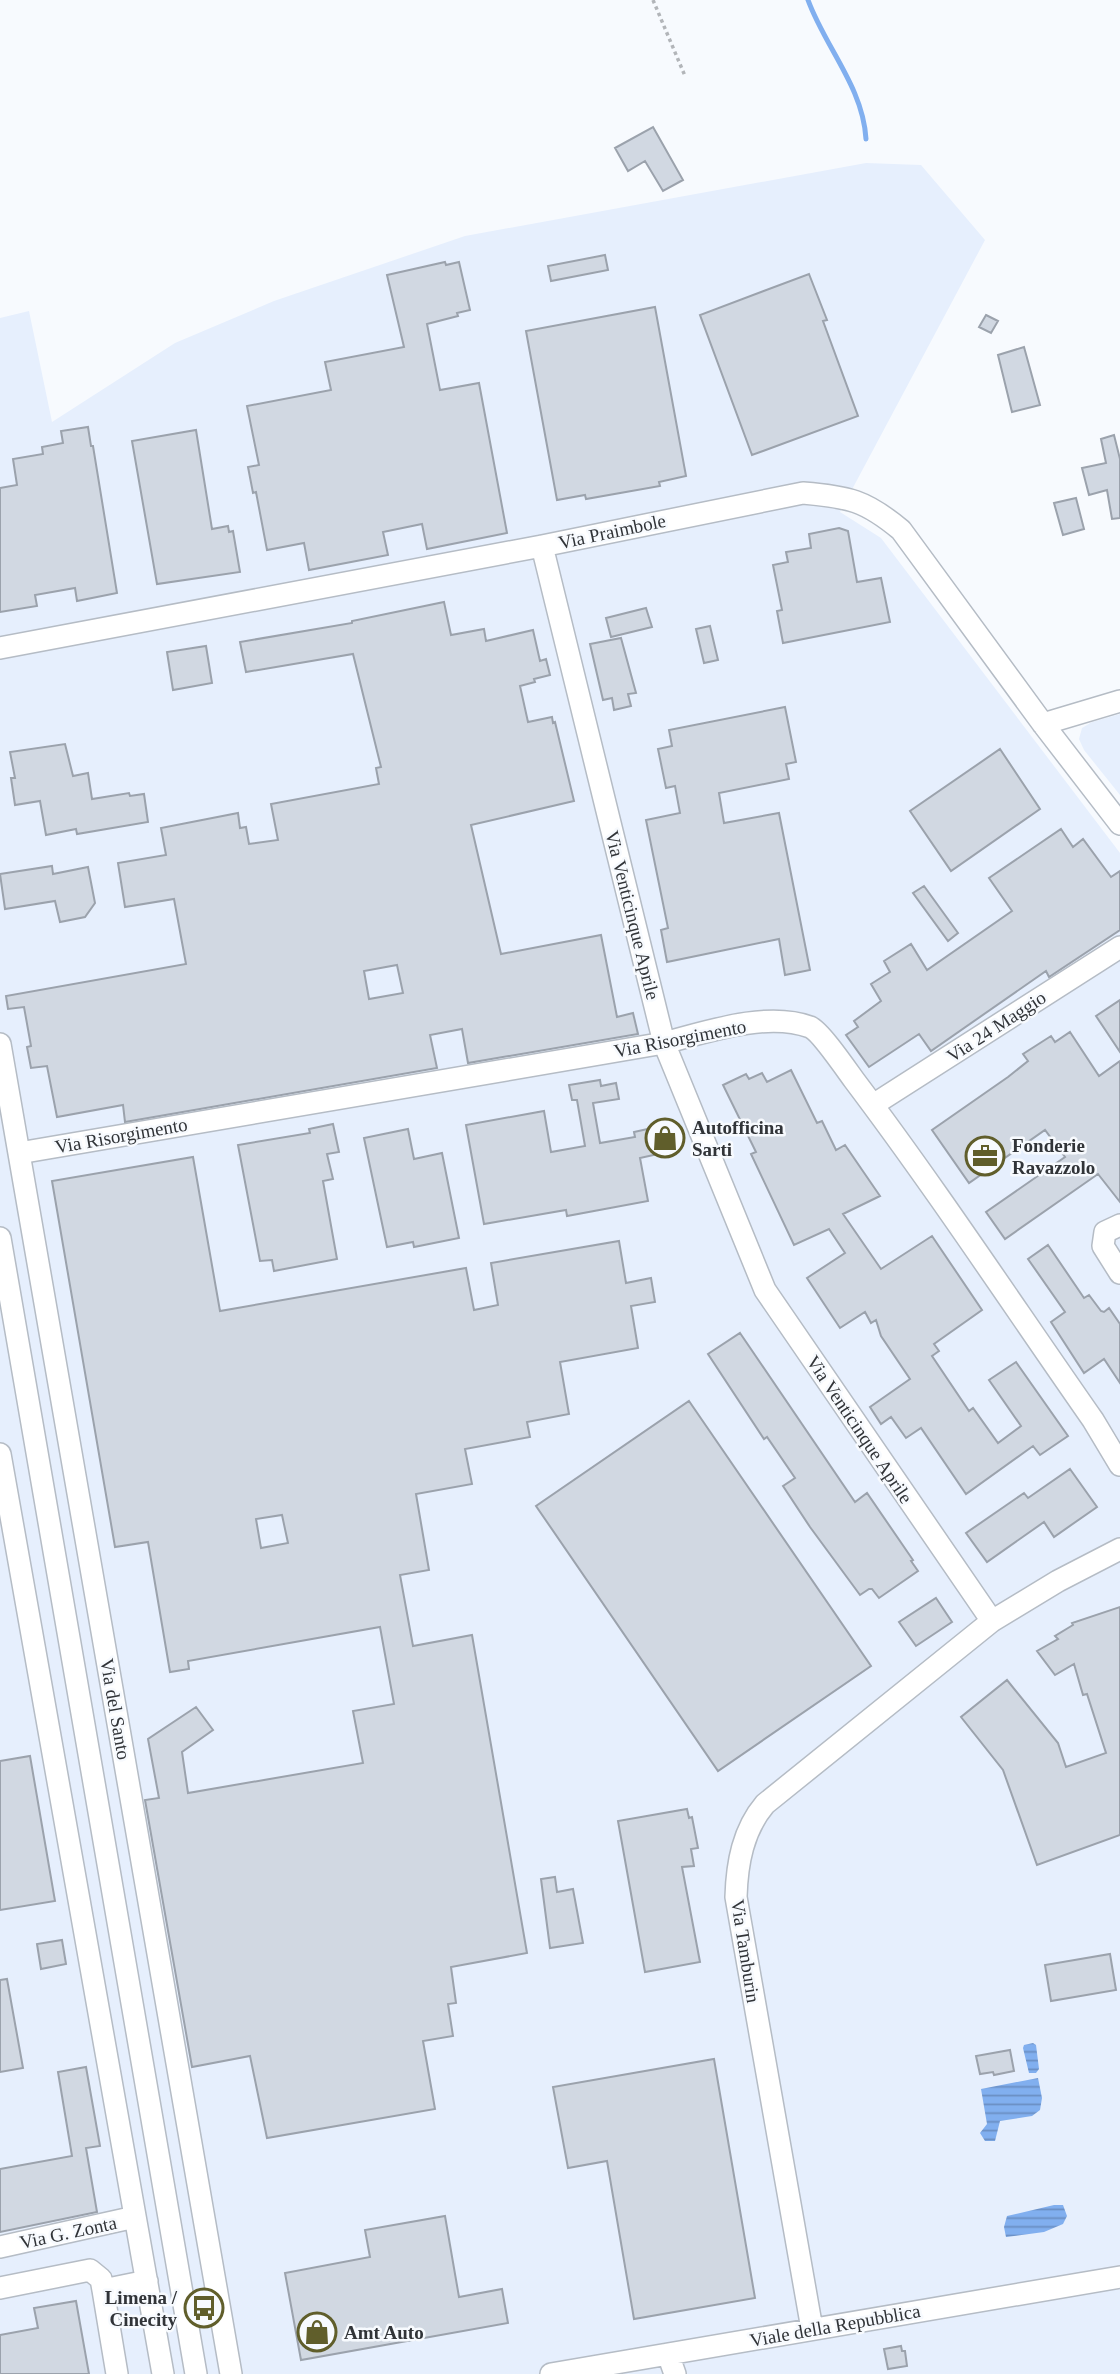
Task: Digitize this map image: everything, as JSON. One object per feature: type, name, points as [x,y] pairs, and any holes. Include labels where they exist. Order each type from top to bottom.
[{"type":"street","name":"Via Praimbole","points":[[0,648],[542,546],[803,493],[854,499],[881,513],[901,530],[1120,824]]},
{"type":"street","name":"Via Venticinque Aprile","points":[[542,546],[664,1043],[765,1290],[992,1621]]},
{"type":"street","points":[[1043,724],[1120,701]]},
{"type":"street","name":"Via 24 Maggio","points":[[873,1105],[1120,947]]},
{"type":"street","name":"Via Risorgimento","points":[[19,1153],[664,1043],[722,1028],[790,1021],[814,1028],[873,1105],[1094,1420],[1120,1465]]},
{"type":"street","name":"Via del Santo","points":[[0,1044],[231,2374]]},
{"type":"street","points":[[1120,1225],[1105,1232],[1103,1246],[1120,1273]]},
{"type":"street","points":[[0,1238],[196,2374]]},
{"type":"street","points":[[0,1454],[163,2374]]},
{"type":"street","name":"Via Tamburin","points":[[812,2329],[739,1920],[737,1877],[742,1850],[754,1817],[765,1804],[992,1621],[1058,1581],[1120,1549]]},
{"type":"street","points":[[82,1916],[115,1911]]},
{"type":"street","name":"Via G. Zonta","points":[[0,2247],[135,2217]]},
{"type":"street","points":[[0,2288],[90,2270],[102,2279],[117,2374]]},
{"type":"street","name":"Viale della Repubblica","points":[[551,2374],[671,2364],[812,2329],[1120,2277]]},
{"type":"street","points":[[103,2290],[147,2281]]},
{"type":"path","points":[[653,0],[685,76]]},
{"type":"shaded area","points":[[866,163],[921,165],[985,240],[840,512],[881,538],[1120,853],[1120,2374],[0,2374],[0,318],[29,311],[52,422],[175,343],[274,301],[465,236]]},
{"type":"shaded area","points":[[1120,714],[1120,795],[1084,750],[1079,739],[1082,728],[1092,722]]},
{"type":"water","points":[[1024,2045],[1036,2045],[1039,2069],[1036,2073],[1029,2073],[1023,2048]]},
{"type":"water","points":[[1038,2078],[1042,2098],[1040,2110],[1032,2116],[1000,2121],[995,2141],[985,2141],[980,2133],[987,2124],[981,2089]]},
{"type":"water","points":[[1063,2205],[1067,2216],[1063,2224],[1044,2232],[1006,2237],[1004,2227],[1007,2216]]},
{"type":"building","points":[[653,127],[683,180],[663,191],[645,161],[628,171],[615,148]]},
{"type":"building","points":[[605,255],[608,270],[551,281],[548,266]]},
{"type":"building","points":[[445,262],[446,265],[459,262],[470,310],[427,324],[440,390],[479,383],[507,533],[427,549],[422,524],[383,532],[388,555],[309,570],[304,543],[267,550],[256,492],[253,493],[248,467],[259,465],[247,406],[331,390],[325,362],[404,347],[387,275]]},
{"type":"building","points":[[809,274],[858,416],[752,455],[700,315]]},
{"type":"building","points":[[655,307],[686,476],[659,482],[660,486],[586,499],[585,495],[557,500],[526,331]]},
{"type":"building","points":[[986,315],[998,321],[991,333],[979,327]]},
{"type":"building","points":[[1024,347],[1040,405],[1012,412],[998,355]]},
{"type":"building","points":[[88,427],[117,593],[77,601],[75,588],[35,595],[37,606],[0,612],[0,488],[17,485],[13,459],[43,454],[42,447],[63,443],[61,431]]},
{"type":"building","points":[[196,430],[212,529],[228,526],[229,532],[233,531],[240,572],[157,584],[132,441]]},
{"type":"building","points":[[1114,435],[1120,459],[1120,518],[1112,519],[1107,490],[1089,495],[1082,468],[1106,463],[1101,439]]},
{"type":"building","points":[[1076,498],[1084,529],[1063,535],[1054,503]]},
{"type":"building","points":[[839,528],[848,531],[857,582],[881,578],[890,622],[783,643],[777,611],[782,610],[773,565],[788,562],[786,552],[811,548],[809,534]]},
{"type":"building","points":[[444,602],[451,635],[484,629],[486,641],[533,630],[540,661],[546,659],[550,675],[520,686],[528,722],[552,717],[553,723],[555,722],[574,801],[471,825],[501,954],[601,935],[617,1017],[633,1013],[638,1034],[468,1063],[462,1029],[430,1035],[437,1068],[125,1122],[123,1105],[57,1117],[47,1066],[31,1068],[27,1047],[31,1046],[24,1007],[8,1009],[6,996],[186,964],[174,899],[125,907],[118,863],[166,855],[161,828],[238,813],[240,828],[246,827],[249,844],[278,840],[271,804],[379,784],[376,768],[381,767],[353,654],[246,672],[240,642]],"holes":[[[397,965],[403,993],[369,999],[364,971]]]},
{"type":"building","points":[[646,608],[652,627],[611,637],[606,618]]},
{"type":"building","points":[[710,626],[718,660],[704,663],[696,629]]},
{"type":"building","points":[[621,638],[636,693],[628,694],[631,706],[614,710],[612,698],[603,700],[590,644]]},
{"type":"building","points":[[206,646],[212,683],[173,690],[167,652]]},
{"type":"building","points":[[785,707],[796,762],[786,764],[789,779],[719,793],[724,823],[779,813],[810,970],[785,975],[779,939],[667,962],[661,930],[668,928],[646,820],[680,813],[675,786],[666,788],[658,749],[672,746],[669,730]]},
{"type":"building","points":[[65,744],[73,776],[88,773],[92,799],[129,793],[130,796],[144,794],[148,822],[77,834],[76,829],[46,835],[40,801],[15,805],[11,778],[15,778],[10,752]]},
{"type":"building","points":[[1000,749],[1040,809],[951,871],[910,811]]},
{"type":"building","points":[[1061,829],[1073,847],[1083,839],[1111,877],[1120,871],[1120,930],[1049,977],[1046,971],[931,1051],[919,1034],[869,1067],[846,1035],[858,1027],[854,1021],[881,1001],[871,984],[890,972],[884,961],[911,944],[927,970],[1012,911],[989,878]]},
{"type":"building","points":[[52,866],[53,874],[88,867],[95,903],[85,917],[60,922],[55,901],[5,909],[0,874]]},
{"type":"building","points":[[924,886],[958,933],[948,941],[913,893]]},
{"type":"building","points":[[1120,1000],[1120,1052],[1096,1016]]},
{"type":"building","points":[[1070,1032],[1099,1076],[1120,1061],[1120,1202],[1098,1174],[1005,1239],[986,1212],[1065,1157],[1045,1130],[969,1183],[932,1130],[1028,1061],[1023,1054],[1051,1036],[1055,1042]]},
{"type":"building","points":[[791,1070],[817,1123],[822,1121],[836,1150],[845,1145],[880,1196],[843,1214],[881,1269],[932,1236],[982,1310],[934,1344],[939,1351],[932,1356],[969,1411],[973,1408],[998,1443],[1021,1426],[989,1380],[1016,1362],[1068,1436],[1040,1455],[1033,1446],[966,1494],[921,1428],[906,1438],[891,1417],[881,1424],[870,1407],[910,1379],[881,1336],[876,1320],[871,1323],[865,1312],[840,1328],[807,1278],[845,1253],[829,1229],[794,1245],[751,1154],[756,1152],[723,1085],[746,1074],[749,1079],[762,1073],[767,1082]]},
{"type":"building","points":[[600,1080],[601,1086],[616,1083],[619,1099],[593,1103],[600,1143],[635,1137],[634,1132],[652,1128],[653,1136],[663,1134],[667,1152],[640,1158],[648,1201],[567,1216],[566,1210],[484,1224],[466,1125],[544,1111],[551,1152],[585,1146],[577,1100],[572,1100],[569,1085]]},
{"type":"building","points":[[333,1124],[339,1152],[327,1154],[333,1179],[323,1181],[337,1259],[274,1271],[272,1260],[260,1261],[238,1145],[310,1133],[309,1129]]},
{"type":"building","points":[[408,1129],[414,1159],[442,1153],[459,1238],[414,1247],[413,1242],[387,1247],[364,1138]]},
{"type":"building","points":[[193,1157],[220,1311],[466,1268],[474,1310],[498,1305],[491,1263],[619,1241],[626,1283],[651,1278],[655,1302],[631,1306],[638,1348],[560,1362],[569,1414],[527,1422],[530,1437],[465,1449],[472,1484],[416,1494],[429,1570],[400,1575],[413,1646],[472,1635],[527,1953],[451,1967],[456,2003],[448,2004],[453,2036],[423,2041],[435,2109],[267,2138],[250,2056],[192,2067],[145,1800],[159,1798],[148,1739],[196,1707],[213,1730],[182,1752],[188,1793],[363,1763],[353,1711],[394,1704],[380,1627],[188,1661],[189,1669],[170,1672],[148,1542],[115,1547],[52,1181]],"holes":[[[282,1515],[288,1543],[261,1548],[256,1519]]]},
{"type":"building","points":[[1048,1245],[1084,1298],[1089,1295],[1101,1311],[1109,1308],[1120,1324],[1120,1383],[1104,1359],[1084,1373],[1051,1322],[1065,1312],[1028,1259]]},
{"type":"building","points":[[740,1333],[855,1502],[867,1493],[913,1560],[911,1561],[918,1571],[879,1598],[872,1589],[860,1595],[810,1527],[783,1486],[795,1478],[767,1437],[764,1439],[708,1354]]},
{"type":"building","points":[[689,1401],[871,1666],[718,1771],[536,1506]]},
{"type":"building","points":[[1070,1469],[1097,1507],[1054,1537],[1044,1522],[987,1562],[966,1533],[1024,1493],[1028,1498]]},
{"type":"building","points":[[936,1598],[952,1622],[916,1646],[899,1622]]},
{"type":"building","points":[[1120,1607],[1120,1835],[1037,1865],[1003,1770],[961,1717],[1007,1680],[1058,1743],[1066,1767],[1106,1753],[1074,1664],[1055,1675],[1037,1651],[1058,1639],[1055,1636],[1073,1625],[1072,1623]]},
{"type":"building","points":[[30,1756],[55,1901],[0,1910],[0,1761]]},
{"type":"building","points":[[687,1809],[689,1818],[692,1817],[698,1848],[691,1849],[694,1866],[682,1867],[700,1962],[645,1972],[618,1821]]},
{"type":"building","points":[[555,1877],[557,1892],[573,1889],[583,1943],[550,1948],[541,1879]]},
{"type":"building","points":[[62,1940],[66,1964],[41,1969],[37,1944]]},
{"type":"building","points":[[1110,1954],[1116,1990],[1051,2001],[1045,1965]]},
{"type":"building","points":[[7,1979],[23,2068],[0,2072],[0,1980]]},
{"type":"building","points":[[1010,2050],[1014,2071],[994,2075],[993,2072],[980,2074],[976,2056]]},
{"type":"building","points":[[714,2059],[755,2298],[634,2319],[607,2161],[568,2168],[553,2087]]},
{"type":"building","points":[[86,2067],[100,2146],[86,2148],[97,2212],[0,2232],[0,2169],[72,2156],[58,2072]]},
{"type":"building","points":[[445,2216],[459,2297],[502,2289],[508,2323],[301,2360],[285,2273],[370,2257],[365,2230]]},
{"type":"building","points":[[76,2301],[89,2374],[0,2374],[0,2335],[38,2328],[34,2308]]},
{"type":"building","points":[[901,2346],[902,2351],[905,2351],[907,2366],[888,2369],[884,2349]]},
{"type":"waterway","points":[[808,0],[851,85],[858,102],[866,139]]},
{"type":"place","name":"Autofficina Sarti","points":[[665,1138]]},
{"type":"place","name":"Fonderie Ravazzolo","points":[[985,1156]]},
{"type":"place","name":"Limena / Cinecity","points":[[204,2308]]},
{"type":"place","name":"Amt Auto","points":[[317,2332]]}]
